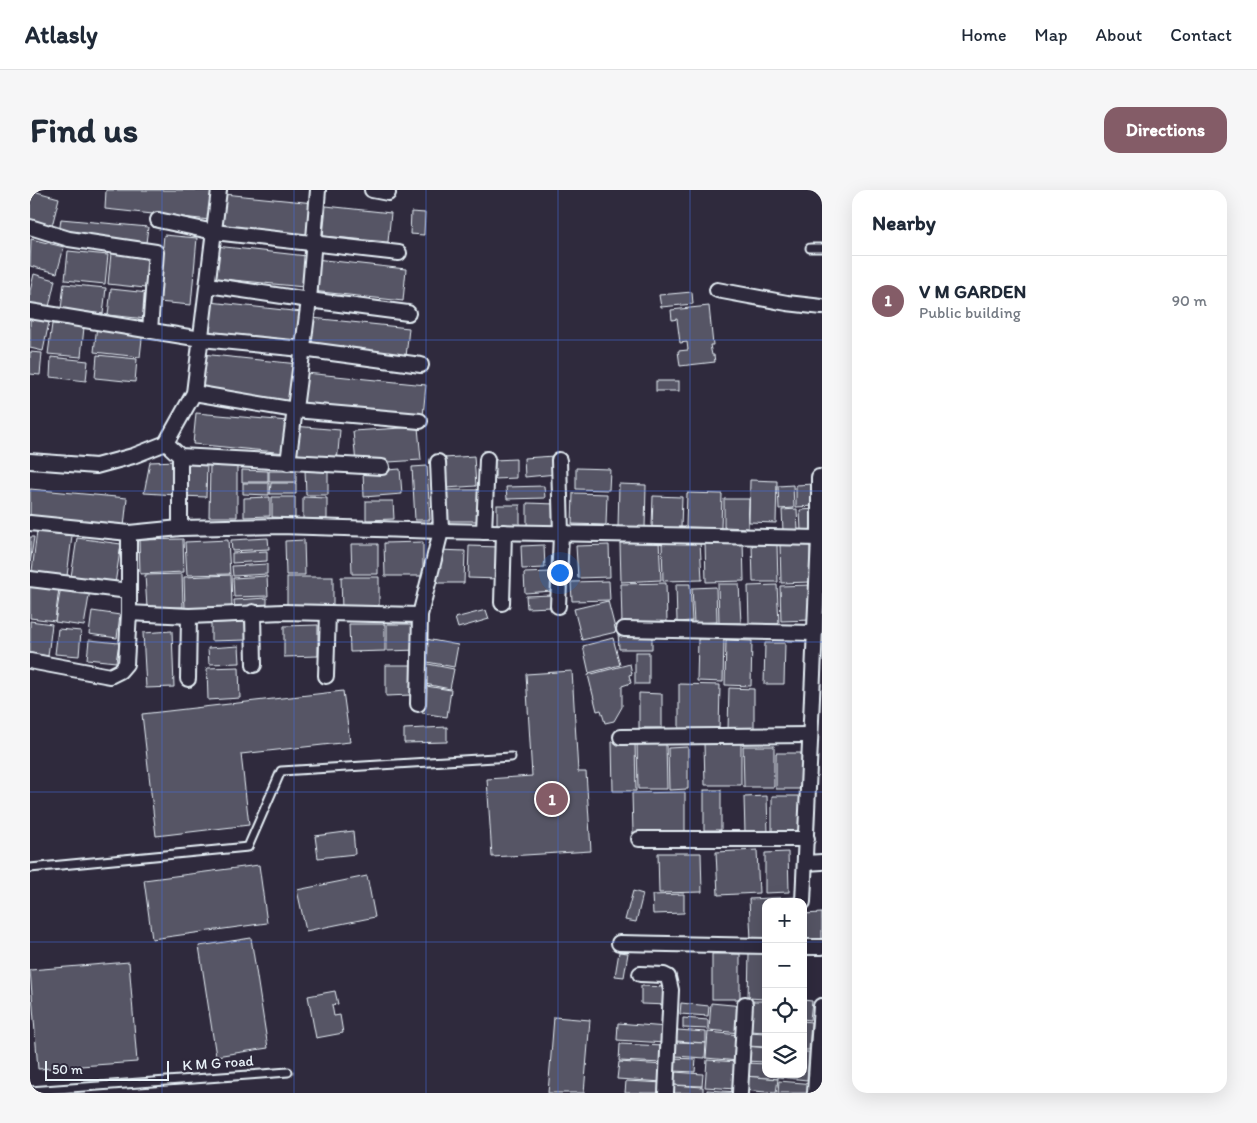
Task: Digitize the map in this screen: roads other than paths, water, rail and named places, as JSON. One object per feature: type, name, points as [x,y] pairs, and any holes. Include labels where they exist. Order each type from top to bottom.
[{"type":"street","points":[[30,461],[96,466],[133,456],[166,443],[194,393],[219,190]]},
{"type":"street","points":[[288,463],[309,300],[318,190]]},
{"type":"street","points":[[372,190],[388,193]]},
{"type":"street","points":[[158,220],[214,232],[399,253]]},
{"type":"street","points":[[30,227],[69,239],[156,252],[150,330]]},
{"type":"street","points":[[208,285],[408,313]]},
{"type":"street","points":[[716,290],[787,303],[822,307]]},
{"type":"street","points":[[30,311],[201,339],[302,349],[421,365]]},
{"type":"street","points":[[194,393],[295,410],[420,421]]},
{"type":"street","points":[[166,443],[180,456],[382,467]]},
{"type":"street","points":[[180,456],[180,528]]},
{"type":"street","points":[[484,532],[487,459]]},
{"type":"street","points":[[558,606],[561,534],[559,460]]},
{"type":"street","points":[[418,704],[420,615],[441,531],[438,462]]},
{"type":"street","points":[[803,898],[814,633],[819,586],[819,477]]},
{"type":"street","points":[[30,522],[129,533],[180,528],[280,526],[561,534],[818,538]]},
{"type":"street","points":[[502,603],[504,532]]},
{"type":"street","points":[[30,660],[110,676],[120,671],[126,664],[129,613],[129,533]]},
{"type":"street","points":[[30,580],[129,591]]},
{"type":"street","points":[[129,613],[189,616],[253,612],[420,615]]},
{"type":"street","points":[[253,612],[254,665]]},
{"type":"street","points":[[326,676],[328,613]]},
{"type":"street","points":[[188,679],[189,616]]},
{"type":"street","points":[[624,629],[814,633]]},
{"type":"street","points":[[621,737],[810,735]]},
{"type":"street","points":[[639,839],[806,839]]},
{"type":"street","points":[[806,863],[822,862]]},
{"type":"street","points":[[619,942],[762,946]]},
{"type":"street","points":[[807,947],[822,947]]},
{"type":"street","points":[[640,974],[664,975],[668,977],[670,984],[666,1093]]},
{"type":"street","points":[[740,1093],[745,1004]]},
{"type":"street","points":[[815,1093],[822,1006]]},
{"type":"lane","points":[[810,248],[822,248]]},
{"type":"lane","points":[[30,868],[248,847],[281,771],[511,757]]},
{"type":"lane","name":"K M G road","points":[[30,1091],[288,1072]]},
{"type":"place","name":"V M GARDEN","points":[[552,799]]}]
